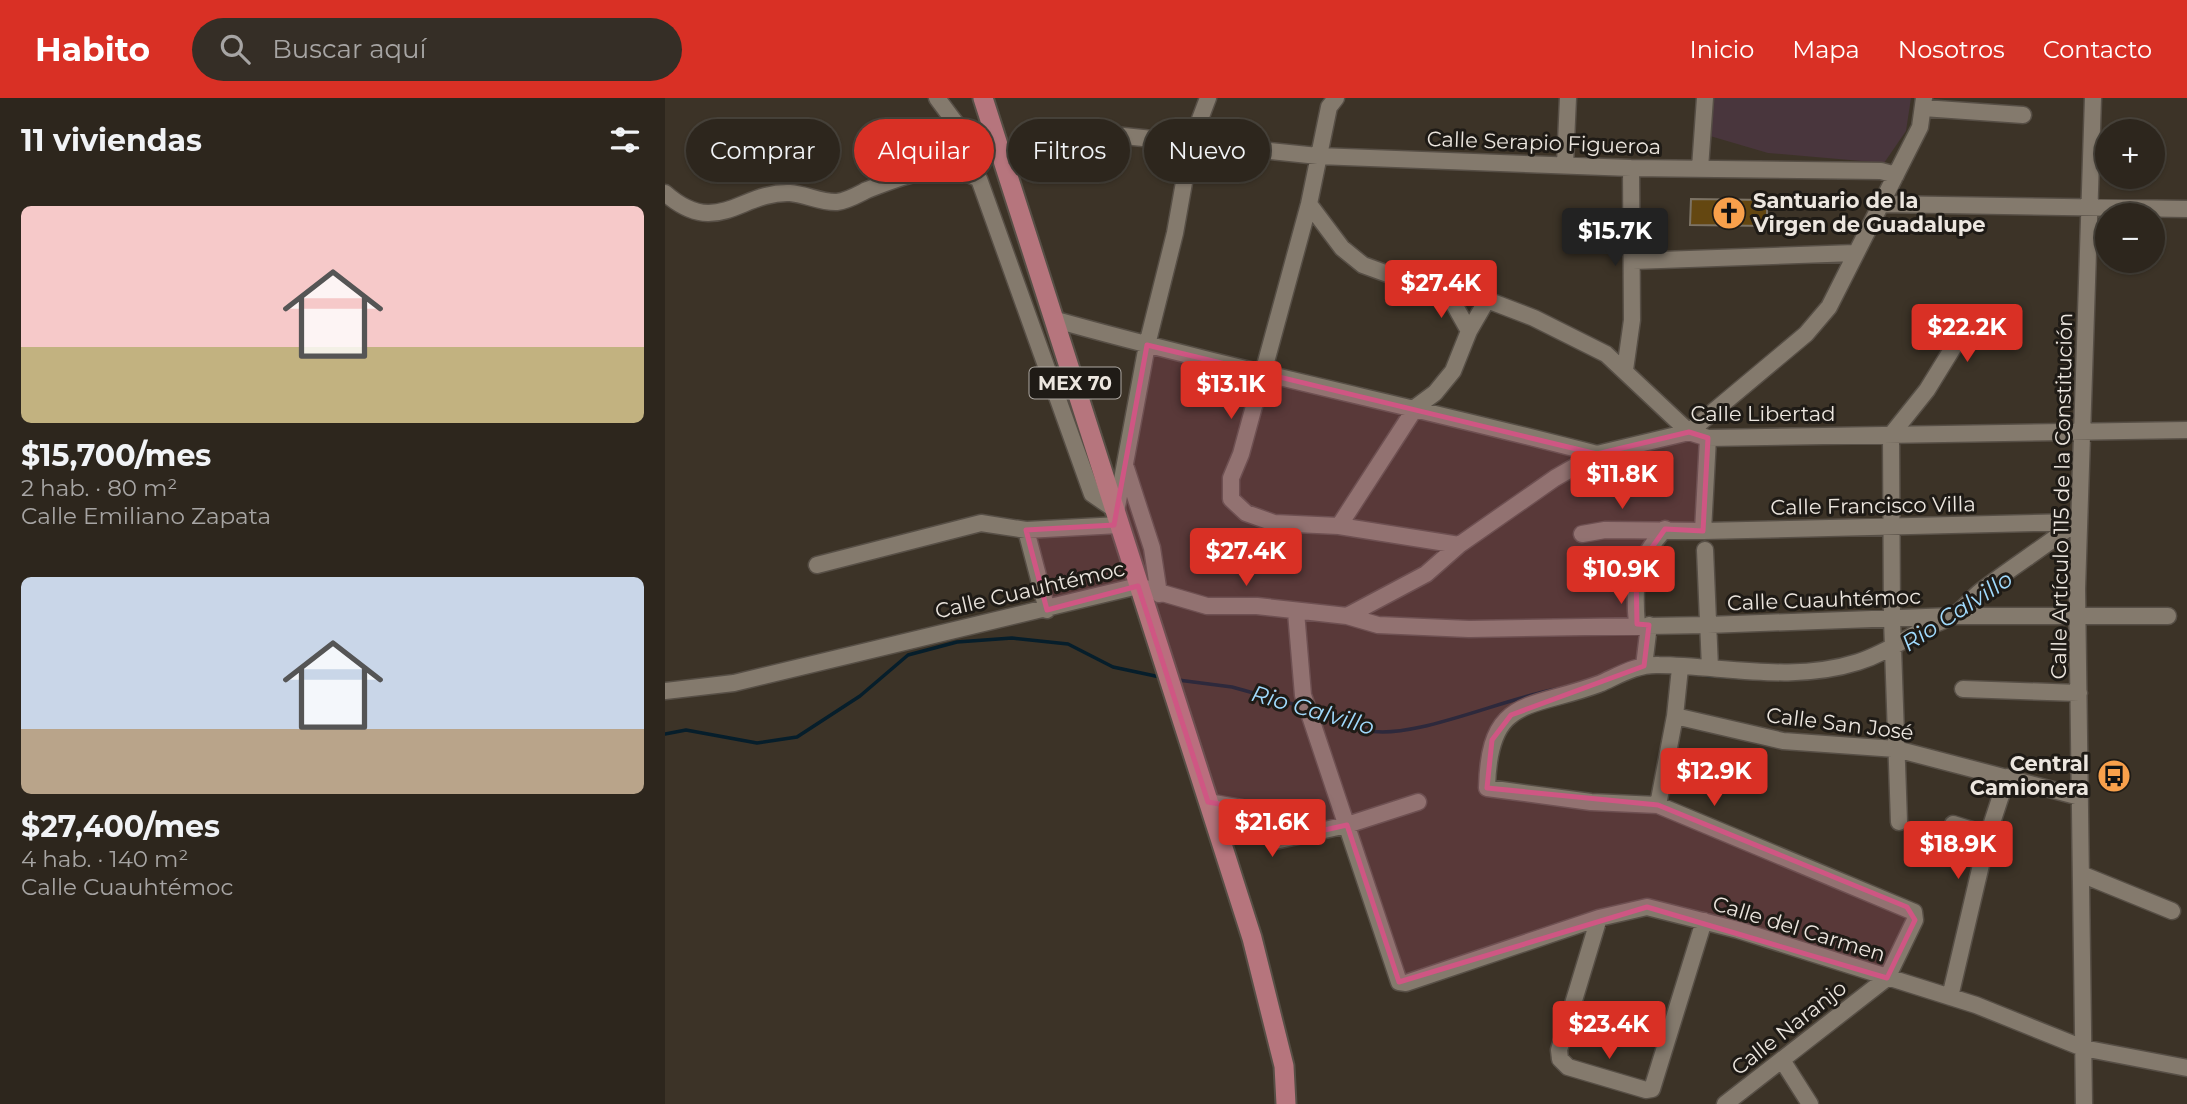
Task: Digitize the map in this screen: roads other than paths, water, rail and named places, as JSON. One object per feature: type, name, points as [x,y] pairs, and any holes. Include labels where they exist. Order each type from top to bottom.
[{"type":"main road","name":"MEX 70","points":[[983,98],[1056,320],[1258,964],[1284,1066],[1286,1104]]},
{"type":"street","points":[[937,98],[953,119]]},
{"type":"street","points":[[1200,119],[1208,98]]},
{"type":"street","points":[[1336,98],[1329,107],[1309,204],[1264,374],[1231,478],[1231,499],[1246,513],[1274,523],[1339,526],[1459,545]]},
{"type":"street","points":[[1565,164],[1568,98]]},
{"type":"street","points":[[1700,168],[1705,98]]},
{"type":"street","name":"Calle Artículo 115 de la Constitución","points":[[2084,1104],[2078,616],[2093,98]]},
{"type":"street","points":[[1309,204],[1342,248],[1363,265],[1487,300],[1576,338],[1605,354],[1625,370],[1689,432],[1806,334],[1829,307],[1920,127],[1924,103],[2023,116]]},
{"type":"street","name":"Calle Serapio Figueroa","points":[[1270,151],[1318,156],[1631,168],[1881,171],[1896,175]]},
{"type":"street","points":[[1625,370],[1632,320],[1631,168]]},
{"type":"street","points":[[665,192],[678,204],[706,213],[730,211],[788,193],[837,202],[890,182]]},
{"type":"street","points":[[980,182],[1092,494],[1116,517]]},
{"type":"street","points":[[1116,517],[1147,345],[1175,233],[1184,182]]},
{"type":"street","points":[[1882,204],[2187,209]]},
{"type":"street","points":[[1633,261],[1855,253]]},
{"type":"street","points":[[1445,290],[1469,331]]},
{"type":"street","points":[[1339,526],[1416,407],[1435,393],[1453,371],[1469,331],[1487,300]]},
{"type":"street","points":[[1899,822],[1892,619],[1891,435],[1927,390],[1972,317]]},
{"type":"street","points":[[1056,320],[1264,374],[1416,407],[1597,454]]},
{"type":"street","name":"Calle Libertad","points":[[1347,616],[1426,574],[1459,545],[1555,478],[1597,454],[1689,432],[1708,438],[2187,430]]},
{"type":"street","points":[[1703,531],[1708,438]]},
{"type":"street","points":[[1125,465],[1152,548],[1159,594]]},
{"type":"street","points":[[817,565],[981,523],[1027,530],[1116,517]]},
{"type":"street","points":[[1680,668],[1675,716],[1658,805],[1591,802],[1487,788],[1487,757],[1501,723],[1537,701],[1599,684],[1644,666],[1710,668],[1759,673],[1815,670],[1857,663],[1893,649],[1926,628],[1953,616],[2079,527]]},
{"type":"street","name":"Calle Francisco Villa","points":[[1581,534],[1605,530],[1665,529],[1703,531],[2079,527]]},
{"type":"street","points":[[1644,666],[1643,624],[1634,595],[1636,570],[1665,529]]},
{"type":"street","points":[[1027,530],[1047,610]]},
{"type":"street","points":[[1706,550],[1710,668]]},
{"type":"street","name":"Calle Cuauhtémoc","points":[[665,691],[734,684],[918,637],[1047,610],[1138,586],[1207,606],[1257,606],[1347,616],[1378,625],[1469,629],[1708,625],[1953,616],[2168,616]]},
{"type":"street","points":[[1296,612],[1303,695],[1347,825]]},
{"type":"street","points":[[1963,689],[2079,693]]},
{"type":"street","name":"Calle San José","points":[[1675,716],[1793,742],[1896,749],[2080,797]]},
{"type":"street","points":[[1950,997],[1988,835],[2007,777]]},
{"type":"street","points":[[1208,802],[1242,808],[1275,841],[1347,825],[1419,802]]},
{"type":"street","name":"Calle Naranjo","points":[[1658,805],[1914,912],[1915,920],[1887,978],[1725,1104]]},
{"type":"street","points":[[1953,824],[1988,835]]},
{"type":"street","name":"Calle del Carmen","points":[[1347,825],[1399,982],[1406,983],[1599,918],[1647,907],[1704,921],[1950,997],[2083,1048],[2187,1068]]},
{"type":"street","points":[[2081,874],[2172,911]]},
{"type":"street","points":[[1599,918],[1559,1050],[1560,1059],[1568,1067],[1646,1090],[1652,1088],[1704,921]]},
{"type":"street","points":[[1782,1060],[1810,1104]]},
{"type":"waterway","name":"Rio Calvillo","points":[[665,734],[686,730],[757,743],[797,737],[860,696],[908,655],[957,642],[1012,638],[1068,644],[1113,667],[1160,677]]},
{"type":"waterway","name":"Rio Calvillo","points":[[1701,675],[1742,678]]},
{"type":"waterway","name":"Rio Calvillo","points":[[1178,680],[1232,687],[1300,706]]},
{"type":"waterway","name":"Rio Calvillo","points":[[1314,710],[1365,730],[1385,732],[1434,724],[1563,688]]},
{"type":"place","name":"Santuario de la Virgen de Guadalupe","points":[[1729,213]]},
{"type":"place","name":"Central Camionera","points":[[2114,776]]}]
